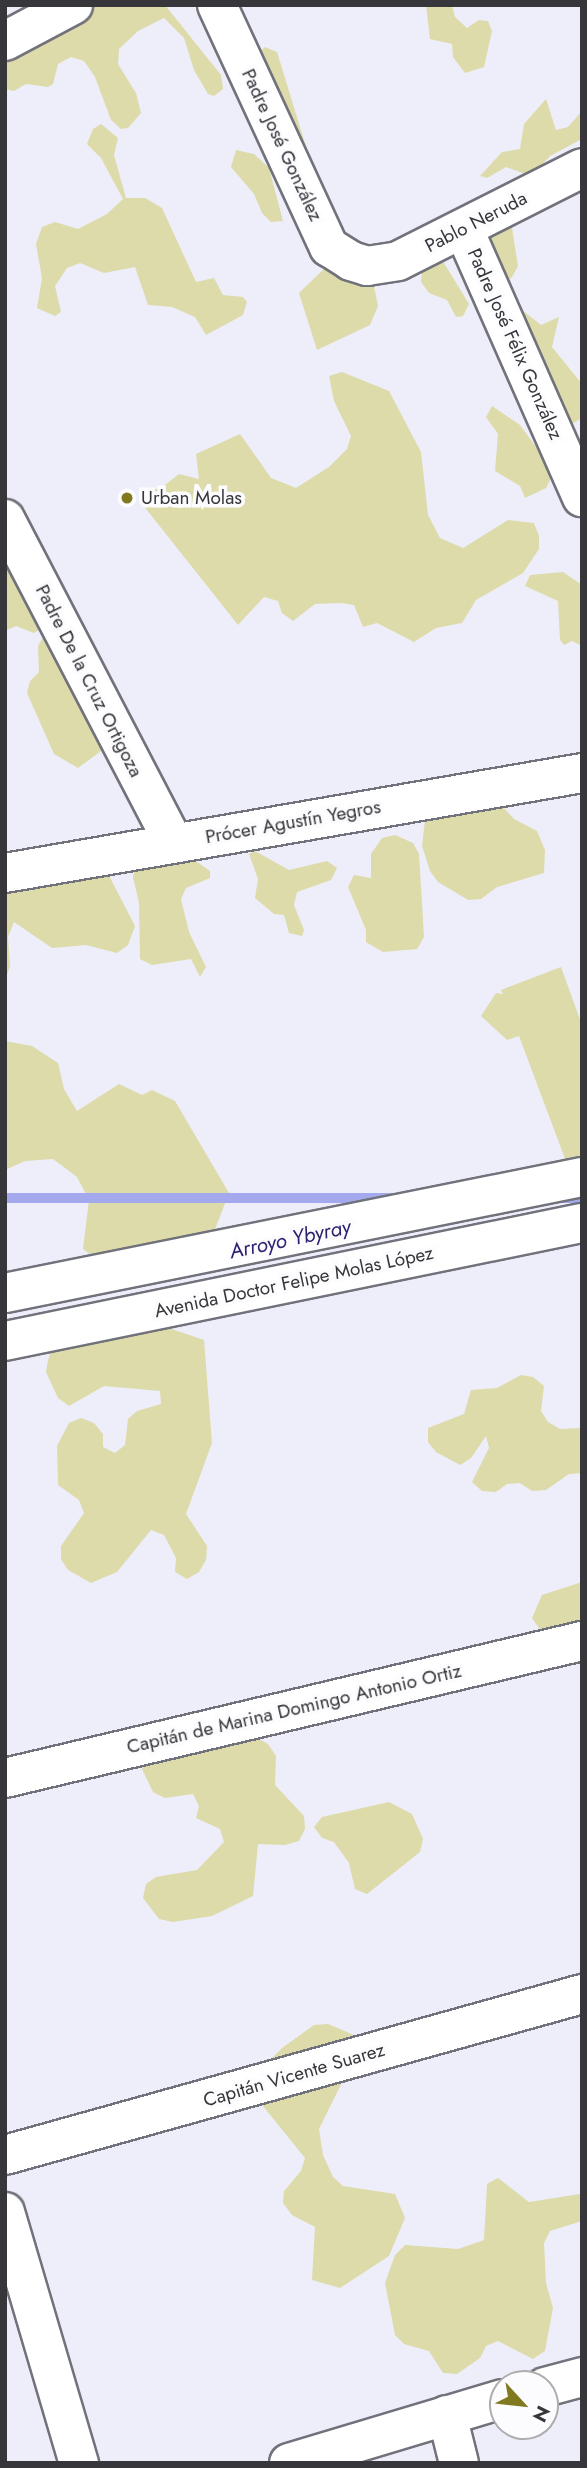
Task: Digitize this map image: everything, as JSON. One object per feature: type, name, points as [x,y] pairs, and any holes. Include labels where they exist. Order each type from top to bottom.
[{"type":"street","points":[[5,41],[73,5]]},
{"type":"street","name":"Padre José González","points":[[217,5],[330,247],[367,265]]},
{"type":"street","name":"Pablo Neruda","points":[[367,265],[398,261],[464,230],[582,168]]},
{"type":"street","name":"Padre José Félix González","points":[[464,230],[582,496]]},
{"type":"street","name":"Padre De la Cruz Ortigoza","points":[[5,519],[173,842]]},
{"type":"street","name":"Prócer Agustín Yegros","points":[[5,873],[582,773]]},
{"type":"street","points":[[5,1293],[582,1177]]},
{"type":"street","name":"Avenida Doctor Felipe Molas López","points":[[5,1341],[582,1223]]},
{"type":"street","name":"Capitán de Marina Domingo Antonio Ortiz","points":[[5,1777],[582,1641]]},
{"type":"street","name":"Capitán Vicente Suarez","points":[[5,2155],[582,1994]]},
{"type":"street","points":[[5,2212],[79,2463]]},
{"type":"street","points":[[559,2383],[582,2377]]},
{"type":"street","points":[[289,2463],[489,2403]]},
{"type":"street","points":[[447,2415],[459,2463]]},
{"type":"shaded area","points":[[73,5],[165,5],[221,75],[223,89],[214,96],[208,94],[194,70],[184,38],[164,18],[138,31],[119,49],[118,64],[136,93],[141,113],[128,128],[121,129],[111,120],[95,77],[84,61],[71,57],[58,64],[53,84],[48,87],[26,84],[14,91],[5,89],[5,53]]},
{"type":"shaded area","points":[[426,5],[452,5],[455,17],[467,28],[479,20],[488,21],[492,31],[484,67],[465,73],[453,57],[452,44],[430,39]]},
{"type":"shaded area","points":[[265,47],[277,52],[311,163],[255,56]]},
{"type":"shaded area","points":[[546,99],[556,130],[568,127],[582,111],[582,139],[550,156],[531,176],[506,167],[487,178],[480,176],[502,152],[520,149],[524,124]]},
{"type":"shaded area","points":[[101,124],[118,138],[114,155],[126,198],[145,198],[162,208],[196,282],[214,278],[223,295],[243,297],[247,302],[243,315],[206,335],[195,317],[172,307],[148,305],[135,267],[104,273],[80,263],[67,268],[55,286],[61,312],[55,316],[37,308],[42,278],[36,244],[42,227],[55,222],[78,229],[107,214],[123,199],[101,158],[87,144],[93,129]]},
{"type":"shaded area","points":[[236,150],[254,154],[269,168],[283,221],[271,222],[262,213],[254,194],[231,167]]},
{"type":"shaded area","points":[[456,224],[512,228],[518,266],[512,277],[502,285]]},
{"type":"shaded area","points":[[441,258],[469,304],[463,316],[456,317],[447,300],[429,293],[421,282],[422,269]]},
{"type":"shaded area","points":[[327,266],[372,276],[378,306],[370,325],[317,350],[299,293]]},
{"type":"shaded area","points":[[517,306],[541,325],[559,317],[552,347],[582,384],[582,418],[565,428]]},
{"type":"shaded area","points":[[342,372],[389,391],[421,452],[428,515],[440,538],[463,548],[508,520],[534,523],[539,536],[539,549],[523,573],[476,600],[462,623],[436,628],[414,642],[377,623],[363,627],[354,605],[341,603],[315,604],[293,621],[282,613],[278,601],[264,597],[238,625],[143,505],[141,492],[161,488],[179,474],[199,479],[196,454],[240,434],[271,478],[296,488],[329,467],[347,449],[351,436],[334,401],[329,376]]},
{"type":"shaded area","points":[[492,406],[520,425],[544,458],[552,476],[546,488],[525,498],[520,486],[495,471],[498,434],[486,417]]},
{"type":"shaded area","points":[[5,536],[46,626],[34,633],[16,626],[5,631]]},
{"type":"shaded area","points":[[563,572],[582,585],[582,646],[572,641],[564,645],[560,640],[558,601],[525,586],[530,575]]},
{"type":"shaded area","points":[[44,636],[111,730],[101,751],[78,768],[54,754],[27,693],[30,681],[39,672],[38,646]]},
{"type":"shaded area","points":[[492,795],[514,819],[537,831],[545,850],[544,873],[497,887],[481,899],[468,900],[438,882],[430,871],[422,846],[425,820]]},
{"type":"shaded area","points":[[395,835],[413,843],[419,854],[424,937],[417,949],[383,952],[366,942],[366,930],[348,887],[354,875],[371,878],[371,854],[382,838]]},
{"type":"shaded area","points":[[171,844],[210,871],[210,878],[186,888],[181,899],[189,932],[206,967],[200,977],[191,959],[152,965],[140,959],[139,903],[133,877],[137,857]]},
{"type":"shaded area","points":[[255,851],[289,870],[327,861],[337,868],[331,880],[297,892],[294,905],[304,930],[302,936],[289,933],[284,915],[274,914],[255,898],[258,879],[249,854]]},
{"type":"shaded area","points":[[103,864],[135,926],[128,945],[117,953],[86,945],[52,948],[14,922],[8,937],[10,966],[5,981],[5,872]]},
{"type":"shaded area","points":[[561,967],[582,1025],[582,1157],[567,1164],[519,1036],[507,1040],[481,1016],[496,993],[503,994],[501,990]]},
{"type":"shaded area","points":[[5,1041],[32,1046],[58,1063],[64,1089],[77,1111],[119,1084],[142,1095],[152,1090],[175,1101],[229,1193],[210,1242],[107,1266],[83,1249],[89,1200],[77,1177],[53,1159],[25,1161],[5,1170]]},
{"type":"shaded area","points":[[154,1323],[204,1340],[212,1443],[186,1514],[207,1546],[206,1560],[199,1572],[187,1579],[175,1572],[176,1558],[164,1535],[151,1530],[117,1572],[91,1583],[68,1570],[61,1559],[61,1546],[84,1513],[79,1500],[58,1485],[57,1446],[69,1423],[81,1418],[94,1423],[103,1434],[103,1447],[115,1453],[125,1445],[128,1419],[137,1411],[161,1404],[160,1391],[104,1386],[69,1406],[58,1398],[46,1372],[48,1360],[52,1348]]},
{"type":"shaded area","points":[[521,1375],[533,1377],[544,1386],[541,1411],[548,1422],[560,1429],[582,1428],[582,1473],[569,1474],[546,1490],[532,1491],[520,1483],[507,1484],[496,1492],[482,1491],[472,1482],[489,1448],[486,1436],[471,1458],[460,1465],[436,1452],[428,1442],[428,1428],[464,1414],[471,1390],[497,1388]]},
{"type":"shaded area","points":[[582,1582],[582,1637],[552,1638],[541,1631],[532,1618],[542,1595]]},
{"type":"shaded area","points":[[243,1730],[268,1744],[276,1756],[275,1785],[304,1816],[305,1829],[299,1841],[285,1845],[258,1844],[253,1896],[212,1916],[173,1922],[159,1919],[143,1898],[146,1884],[156,1877],[197,1870],[224,1842],[220,1829],[196,1818],[199,1806],[193,1794],[165,1798],[153,1792],[142,1769],[147,1756]]},
{"type":"shaded area","points":[[389,1802],[412,1814],[423,1839],[420,1852],[367,1894],[355,1889],[349,1863],[334,1842],[322,1838],[314,1827],[322,1817]]},
{"type":"shaded area","points":[[328,2024],[354,2035],[360,2046],[319,2129],[323,2155],[333,2177],[343,2186],[395,2194],[405,2218],[389,2256],[340,2288],[312,2280],[315,2227],[292,2215],[283,2203],[284,2191],[301,2171],[305,2158],[254,2095],[271,2059],[282,2048],[314,2025]]},
{"type":"shaded area","points":[[498,2178],[529,2202],[580,2194],[582,2221],[550,2231],[544,2243],[546,2283],[553,2308],[545,2351],[533,2359],[498,2341],[486,2346],[480,2358],[457,2374],[443,2373],[429,2351],[404,2344],[395,2335],[385,2283],[395,2255],[405,2245],[458,2249],[484,2240],[487,2184]]},
{"type":"water","points":[[5,1193],[582,1193],[582,1203],[5,1203]]},
{"type":"place","name":"Urban Molas","points":[[127,498]]},
{"type":"water label","name":"Arroyo Ybyray","points":[[290,1239]]}]
